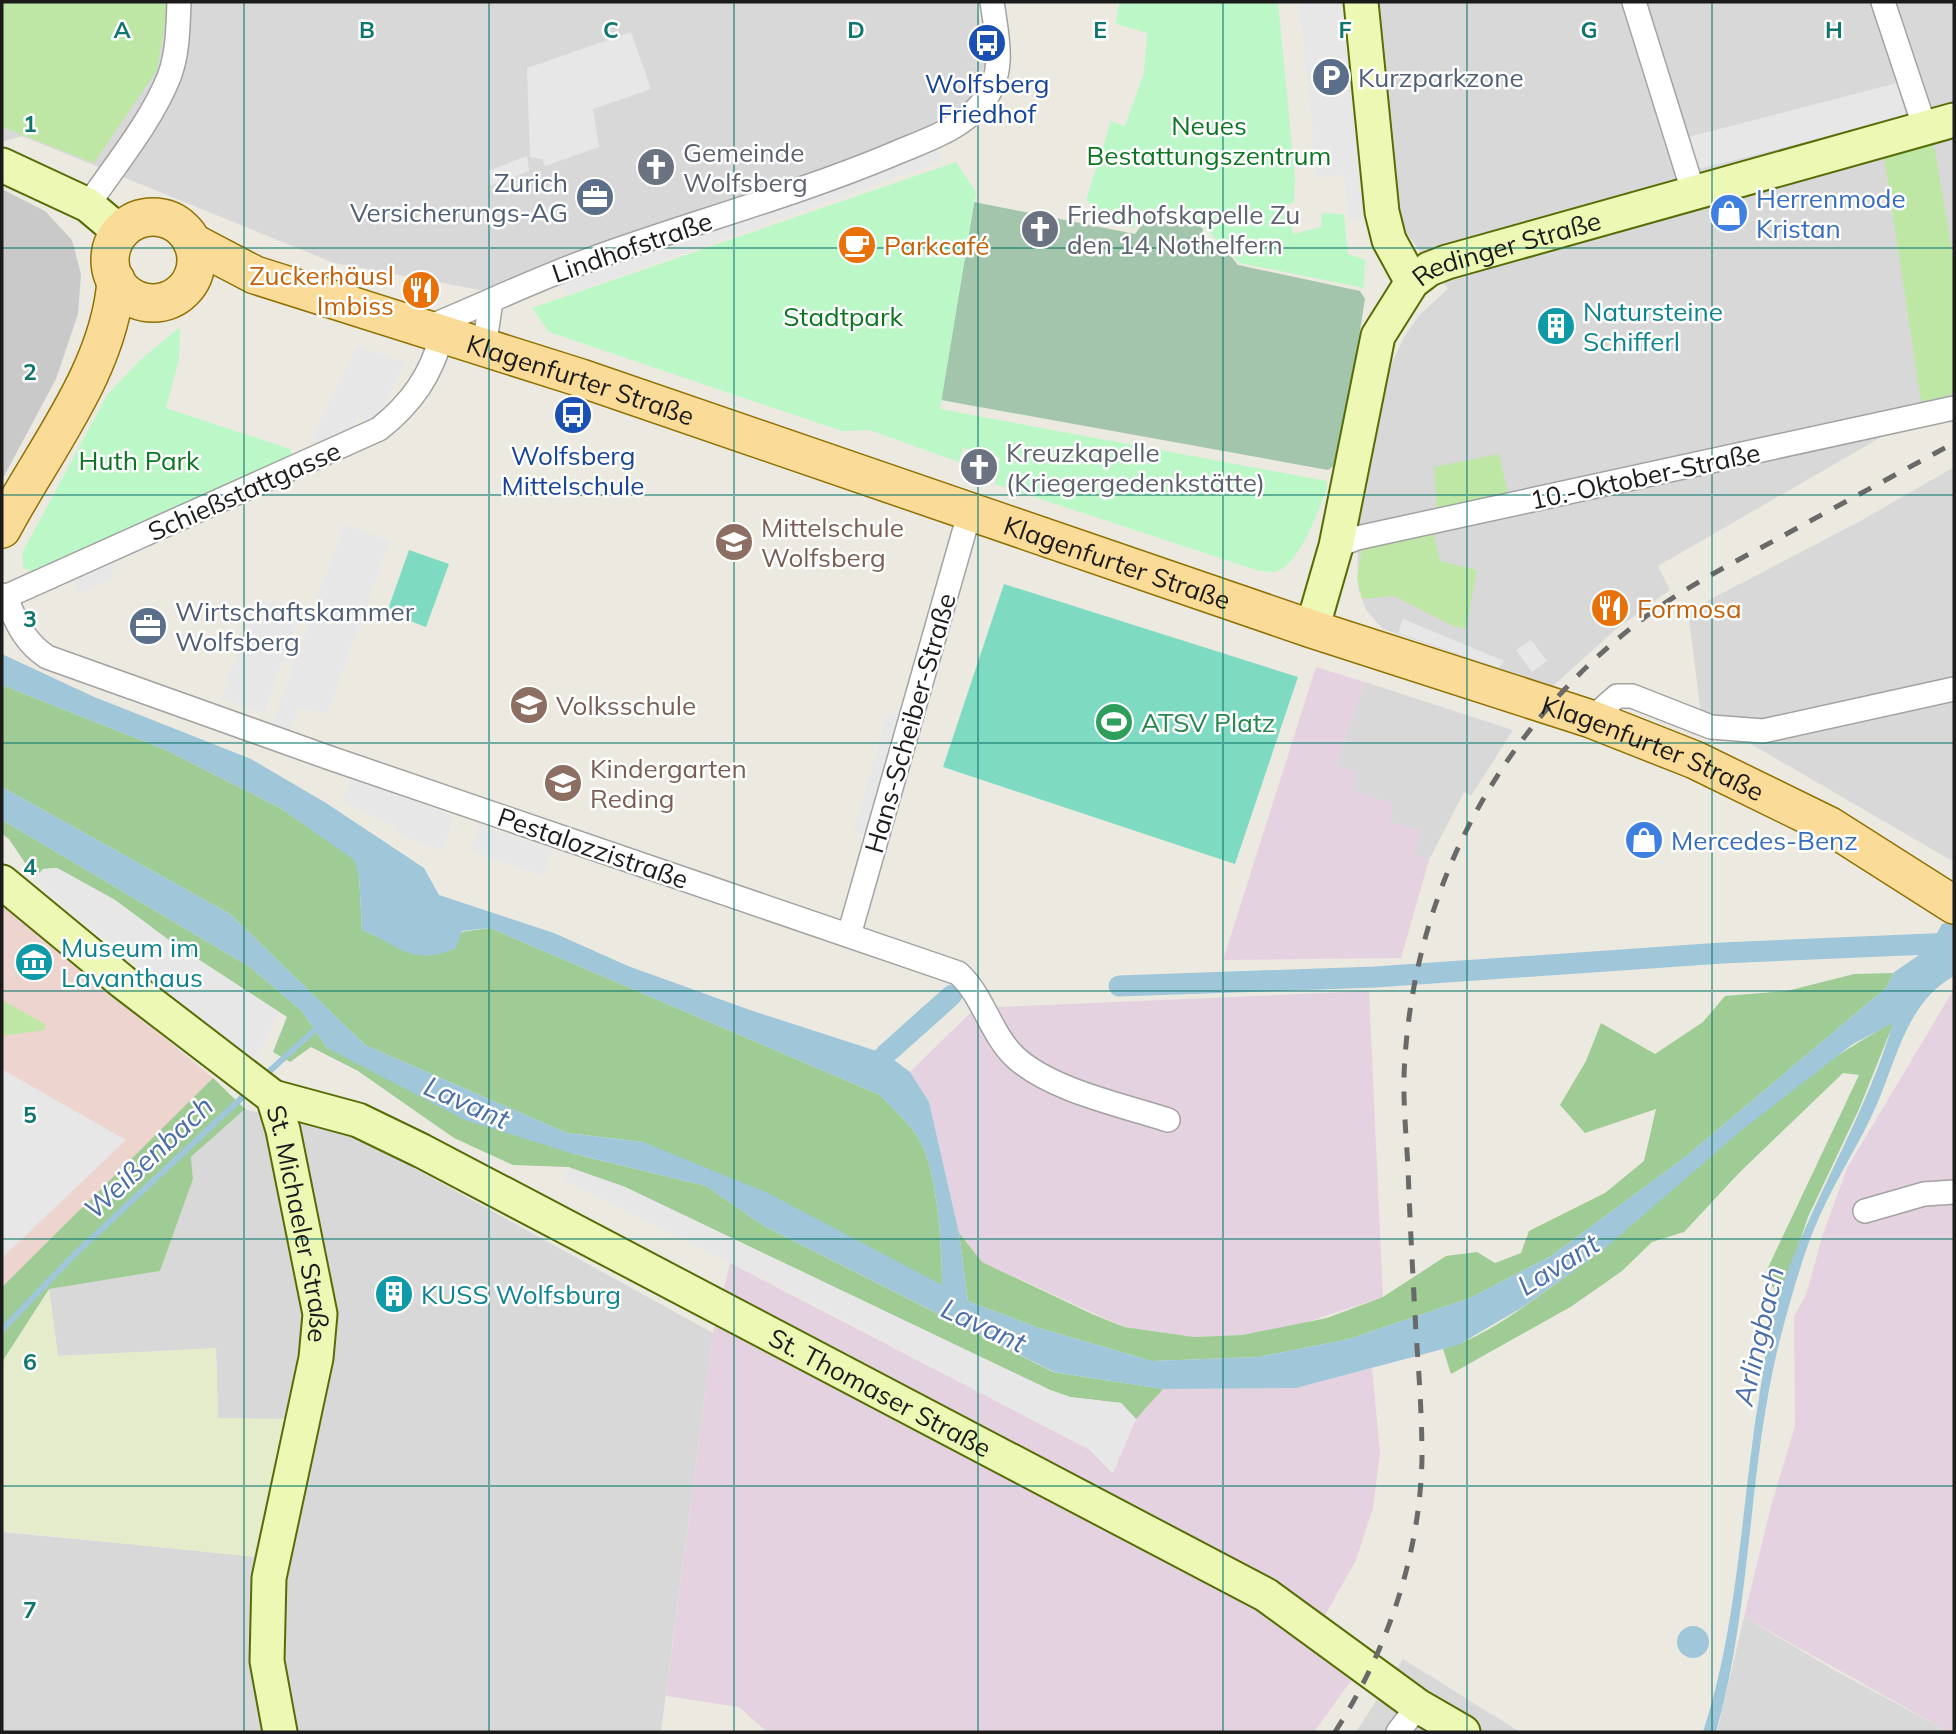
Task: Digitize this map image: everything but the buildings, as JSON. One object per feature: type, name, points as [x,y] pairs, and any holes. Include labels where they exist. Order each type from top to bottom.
[{"type":"main road","points":[[1362,2],[1382,212],[1389,240],[1412,282]]},
{"type":"main road","name":"Redinger Straße","points":[[1312,629],[1336,546],[1378,336],[1412,282],[1429,269],[1447,262],[1940,124]]},
{"type":"main road","points":[[2,165],[88,205],[120,232]]},
{"type":"main road","points":[[100,355],[116,281],[110,255],[120,232],[145,217],[159,217],[185,230],[196,255],[191,280],[173,298],[149,302],[129,295],[116,281]]},
{"type":"main road","name":"Klagenfurter Straße","points":[[192,242],[255,275],[484,348],[1312,629],[1591,719],[1695,760],[1818,820],[1942,897]]},
{"type":"main road","name":"Klagenfurter Straße","points":[[191,280],[255,275]]},
{"type":"main road","points":[[2,529],[100,355],[149,302]]},
{"type":"main road","name":"St. Michaeler Straße","points":[[2,882],[34,912],[272,1097],[283,1130],[320,1314],[316,1358],[270,1578],[267,1661],[280,1732]]},
{"type":"main road","name":"St. Thomaser Straße","points":[[272,1097],[358,1120],[422,1151],[1266,1595],[1418,1706],[1463,1732]]},
{"type":"street","points":[[88,205],[170,76],[179,2]]},
{"type":"street","name":"Lindhofstraße","points":[[433,332],[510,289],[601,255],[831,180],[945,132],[981,104],[997,77],[999,61],[992,2]]},
{"type":"street","points":[[1634,2],[1693,191]]},
{"type":"street","points":[[1883,2],[1940,124]]},
{"type":"street","points":[[484,348],[491,301]]},
{"type":"street","name":"Schießstattgasse","points":[[4,596],[380,429],[417,393],[434,364],[433,332]]},
{"type":"street","name":"10.-Oktober-Straße","points":[[1336,546],[1357,538],[1954,408]]},
{"type":"street","name":"Hans-Scheiber-Straße","points":[[849,935],[970,511]]},
{"type":"street","name":"Pestalozzistraße","points":[[4,596],[21,633],[32,648],[47,657],[330,758],[958,972],[998,1037],[1015,1058],[1046,1079],[1168,1121]]},
{"type":"street","points":[[1591,719],[1617,696],[1632,696],[1711,727],[1763,731],[1954,689]]},
{"type":"street","points":[[1865,1211],[1924,1194],[1954,1192]]},
{"type":"street","points":[[1398,1732],[1418,1706]]},
{"type":"shaded area","points":[[2,2],[976,2],[986,62],[975,92],[943,127],[486,291],[334,263],[22,136],[2,142]]},
{"type":"shaded area","name":"Kurzparkzone","points":[[1299,2],[1348,2],[1369,218],[1348,220],[1344,175],[1317,178]]},
{"type":"shaded area","points":[[1379,2],[1954,2],[1954,395],[1658,566],[1670,590],[1614,631],[1552,687],[1383,629],[1366,610],[1358,588],[1357,532],[1390,367],[1404,337],[1420,314],[1448,289],[1400,224]]},
{"type":"shaded area","points":[[631,32],[651,89],[593,109],[599,147],[545,166],[542,159],[530,157],[527,68]]},
{"type":"shaded area","points":[[1897,83],[1906,116],[1696,170],[1688,137]]},
{"type":"shaded area","points":[[936,146],[941,161],[567,295],[561,280]]},
{"type":"shaded area","points":[[527,156],[529,171],[489,186],[488,171]]},
{"type":"shaded area","points":[[2,189],[45,211],[72,240],[81,274],[78,314],[56,379],[2,480]]},
{"type":"shaded area","points":[[358,346],[406,362],[374,424],[357,418],[349,437],[323,450],[310,443]]},
{"type":"shaded area","points":[[1954,467],[1954,862],[1701,715],[1688,611],[1864,519]]},
{"type":"shaded area","points":[[344,524],[390,541],[327,714],[299,708],[290,730],[272,725]]},
{"type":"shaded area","points":[[114,563],[112,579],[78,594],[72,582]]},
{"type":"shaded area","points":[[256,598],[300,613],[264,714],[221,699]]},
{"type":"shaded area","points":[[1403,619],[1504,661],[1499,668],[1398,633]]},
{"type":"shaded area","points":[[1531,640],[1547,661],[1532,672],[1516,650]]},
{"type":"shaded area","points":[[1316,667],[1365,682],[1336,765],[1357,772],[1352,790],[1392,803],[1390,822],[1421,830],[1414,855],[1429,860],[1401,958],[1223,960]]},
{"type":"shaded area","points":[[1365,682],[1513,730],[1471,796],[1464,792],[1429,860],[1414,856],[1390,822],[1352,790],[1336,765]]},
{"type":"shaded area","points":[[888,713],[902,717],[867,836],[853,832]]},
{"type":"shaded area","points":[[351,776],[454,817],[442,851],[396,833],[398,828],[342,802]]},
{"type":"shaded area","points":[[479,825],[553,850],[544,876],[470,851]]},
{"type":"shaded area","points":[[57,868],[115,900],[170,941],[279,1012],[254,1062],[48,893],[35,878],[43,869]]},
{"type":"shaded area","points":[[2,903],[213,1078],[2,1287]]},
{"type":"shaded area","points":[[1954,989],[1954,1732],[1949,1732],[1744,1617],[1771,1506],[1795,1426],[1794,1317],[1807,1292],[1822,1237],[1847,1168]]},
{"type":"shaded area","points":[[1369,991],[1383,1297],[1295,1326],[1242,1335],[1194,1337],[1124,1327],[982,1262],[959,1233],[929,1102],[910,1072],[975,1008]]},
{"type":"shaded area","points":[[2,1071],[126,1140],[2,1258]]},
{"type":"shaded area","points":[[245,1109],[348,1136],[396,1158],[713,1333],[661,1732],[2,1732],[2,1532],[254,1556],[218,1418],[216,1349],[58,1356],[49,1289],[160,1271],[193,1179],[191,1157]]},
{"type":"shaded area","points":[[568,1167],[625,1187],[1050,1390],[1070,1397],[1121,1403],[1136,1419],[1113,1473],[1090,1450],[811,1303],[564,1181]]},
{"type":"shaded area","points":[[730,1263],[1090,1450],[1112,1473],[1136,1419],[1163,1389],[1296,1388],[1372,1368],[1380,1453],[1373,1508],[1356,1560],[1309,1644],[1355,1675],[1314,1732],[767,1732],[739,1707],[666,1696],[713,1333]]},
{"type":"shaded area","points":[[1744,1617],[1836,1671],[1949,1732],[1717,1732]]},
{"type":"shaded area","points":[[1403,1659],[1520,1732],[1356,1732]]},
{"type":"green space","points":[[2,2],[169,2],[157,70],[94,163],[2,127]]},
{"type":"green space","name":"Neues Bestattungszentrum","points":[[1119,2],[1278,2],[1295,177],[1294,202],[1287,205],[1293,234],[1321,227],[1322,213],[1344,214],[1348,254],[1365,260],[1364,288],[1240,263],[1199,222],[1147,213],[1133,228],[1116,225],[1086,200],[1111,121],[1125,126],[1144,73],[1147,33],[1116,24]]},
{"type":"green space","points":[[1934,145],[1954,262],[1954,394],[1921,402],[1884,156]]},
{"type":"green space","name":"Stadtpark","points":[[956,162],[976,192],[940,409],[1327,481],[1327,489],[1313,524],[1291,561],[1273,572],[1256,570],[995,484],[1000,458],[963,448],[959,462],[869,430],[842,431],[549,332],[532,308]]},
{"type":"green space","points":[[974,202],[1135,234],[1148,216],[1198,225],[1203,229],[1201,241],[1221,244],[1238,265],[1360,291],[1365,299],[1339,462],[1328,470],[941,400]]},
{"type":"green space","name":"Huth Park","points":[[180,327],[179,360],[166,408],[290,449],[293,457],[31,572],[23,567],[22,553],[107,395],[140,360]]},
{"type":"green space","points":[[1499,454],[1508,493],[1437,508],[1434,467]]},
{"type":"green space","points":[[1433,531],[1440,561],[1477,570],[1466,629],[1451,625],[1394,596],[1362,599],[1357,578],[1362,547]]},
{"type":"green space","points":[[409,550],[449,564],[426,627],[387,612]]},
{"type":"green space","points":[[1004,584],[1298,677],[1235,864],[943,767]]},
{"type":"green space","points":[[2,685],[166,750],[282,809],[355,860],[359,875],[362,930],[389,942],[490,928],[880,1095],[917,1136],[930,1167],[940,1230],[942,1286],[643,1142],[567,1133],[365,1045],[230,914],[2,787]]},
{"type":"green space","points":[[2,820],[250,967],[302,1011],[327,1048],[574,1154],[706,1186],[764,1226],[1053,1372],[1163,1389],[1136,1419],[1121,1403],[1070,1397],[1050,1390],[625,1187],[568,1167],[513,1165],[454,1138],[358,1071],[311,1047],[290,1062],[273,1052],[287,1017],[170,941],[115,900],[57,868],[43,869],[35,878],[9,839],[2,834]]},
{"type":"green space","points":[[1893,973],[1887,987],[1684,1158],[1551,1256],[1470,1298],[1349,1339],[1258,1357],[1152,1361],[1039,1328],[968,1301],[959,1233],[982,1262],[1092,1314],[1124,1327],[1194,1337],[1242,1335],[1327,1318],[1383,1297],[1446,1256],[1477,1252],[1495,1263],[1521,1253],[1529,1231],[1605,1193],[1644,1161],[1656,1109],[1585,1133],[1560,1105],[1586,1061],[1601,1023],[1655,1054],[1703,1022],[1725,996],[1787,991],[1854,974]]},
{"type":"green space","points":[[2,1000],[45,1024],[45,1030],[2,1036]]},
{"type":"green space","points":[[1894,1022],[1859,1109],[1808,1217],[1780,1299],[1765,1274],[1859,1075],[1843,1073],[1739,1173],[1684,1232],[1652,1242],[1622,1271],[1572,1306],[1451,1374],[1443,1349],[1488,1330],[1557,1283],[1805,1079]]},
{"type":"green space","points":[[213,1078],[245,1109],[191,1157],[193,1179],[160,1271],[49,1289],[2,1362],[2,1287]]},
{"type":"green space","points":[[49,1289],[58,1356],[216,1348],[218,1418],[285,1419],[254,1557],[2,1531],[2,1362]]},
{"type":"water","name":"Lavant","points":[[2,654],[92,696],[251,759],[326,803],[424,868],[439,895],[554,933],[628,966],[750,1010],[886,1054],[910,1072],[929,1102],[959,1233],[968,1301],[1039,1328],[1152,1361],[1258,1357],[1349,1339],[1470,1298],[1551,1256],[1684,1158],[1887,987],[1893,973],[1929,948],[1942,924],[1954,921],[1954,976],[1925,1000],[1905,1032],[1871,1118],[1815,1226],[1796,1282],[1772,1374],[1737,1631],[1716,1732],[1703,1732],[1715,1691],[1732,1606],[1771,1323],[1798,1246],[1865,1099],[1893,1023],[1853,1044],[1742,1130],[1603,1250],[1523,1307],[1458,1345],[1296,1388],[1162,1389],[1054,1372],[764,1226],[706,1186],[574,1154],[465,1120],[327,1048],[302,1011],[250,967],[2,820],[2,787],[230,914],[365,1045],[567,1133],[643,1142],[768,1193],[942,1285],[937,1208],[930,1167],[913,1130],[880,1095],[490,928],[462,931],[456,948],[429,956],[408,953],[362,930],[359,875],[354,860],[282,809],[166,750],[2,685]]},
{"type":"water","points":[[1693,1626],[1704,1631],[1709,1642],[1704,1653],[1693,1658],[1682,1653],[1677,1642],[1682,1631]]},
{"type":"waterway","points":[[1119,986],[1375,977],[1722,953],[1953,943]]},
{"type":"waterway","points":[[873,1073],[886,1054],[952,995]]},
{"type":"waterway","name":"Weißenbach","points":[[262,1078],[319,1026]]},
{"type":"waterway","name":"Weißenbach","points":[[2,1330],[74,1255],[249,1091]]},
{"type":"railway","points":[[1335,1732],[1354,1701],[1385,1636],[1407,1566],[1420,1495],[1421,1427],[1404,1072],[1413,992],[1428,927],[1450,866],[1479,807],[1513,752],[1554,701],[1600,654],[1652,612],[1699,582],[1954,443]]},
{"type":"place","name":"Wolfsberg Friedhof","points":[[987,43]]},
{"type":"place","name":"Kurzparkzone","points":[[1331,77]]},
{"type":"place","name":"Gemeinde Wolfsberg","points":[[656,167]]},
{"type":"place","name":"Zurich Versicherungs-AG","points":[[595,197]]},
{"type":"place","name":"Herrenmode Kristan","points":[[1729,213]]},
{"type":"place","name":"Friedhofskapelle Zu den 14 Nothelfern","points":[[1040,229]]},
{"type":"place","name":"Parkcafé","points":[[857,245]]},
{"type":"place","name":"Zuckerhäusl Imbiss","points":[[421,290]]},
{"type":"place","name":"Natursteine Schifferl","points":[[1556,326]]},
{"type":"place","name":"Wolfsberg Mittelschule","points":[[573,415]]},
{"type":"place","name":"Kreuzkapelle (Kriegergedenkstätte)","points":[[979,467]]},
{"type":"place","name":"Mittelschule Wolfsberg","points":[[734,542]]},
{"type":"place","name":"Formosa","points":[[1610,608]]},
{"type":"place","name":"Wirtschaftskammer Wolfsberg","points":[[148,626]]},
{"type":"place","name":"Volksschule","points":[[529,705]]},
{"type":"place","name":"ATSV Platz","points":[[1114,722]]},
{"type":"place","name":"Kindergarten Reding","points":[[563,783]]},
{"type":"place","name":"Mercedes-Benz","points":[[1644,840]]},
{"type":"place","name":"Museum im Lavanthaus","points":[[34,962]]},
{"type":"place","name":"KUSS Wolfsburg","points":[[394,1294]]},
{"type":"water label","name":"Arlingbach","points":[[1758,1336]]}]
